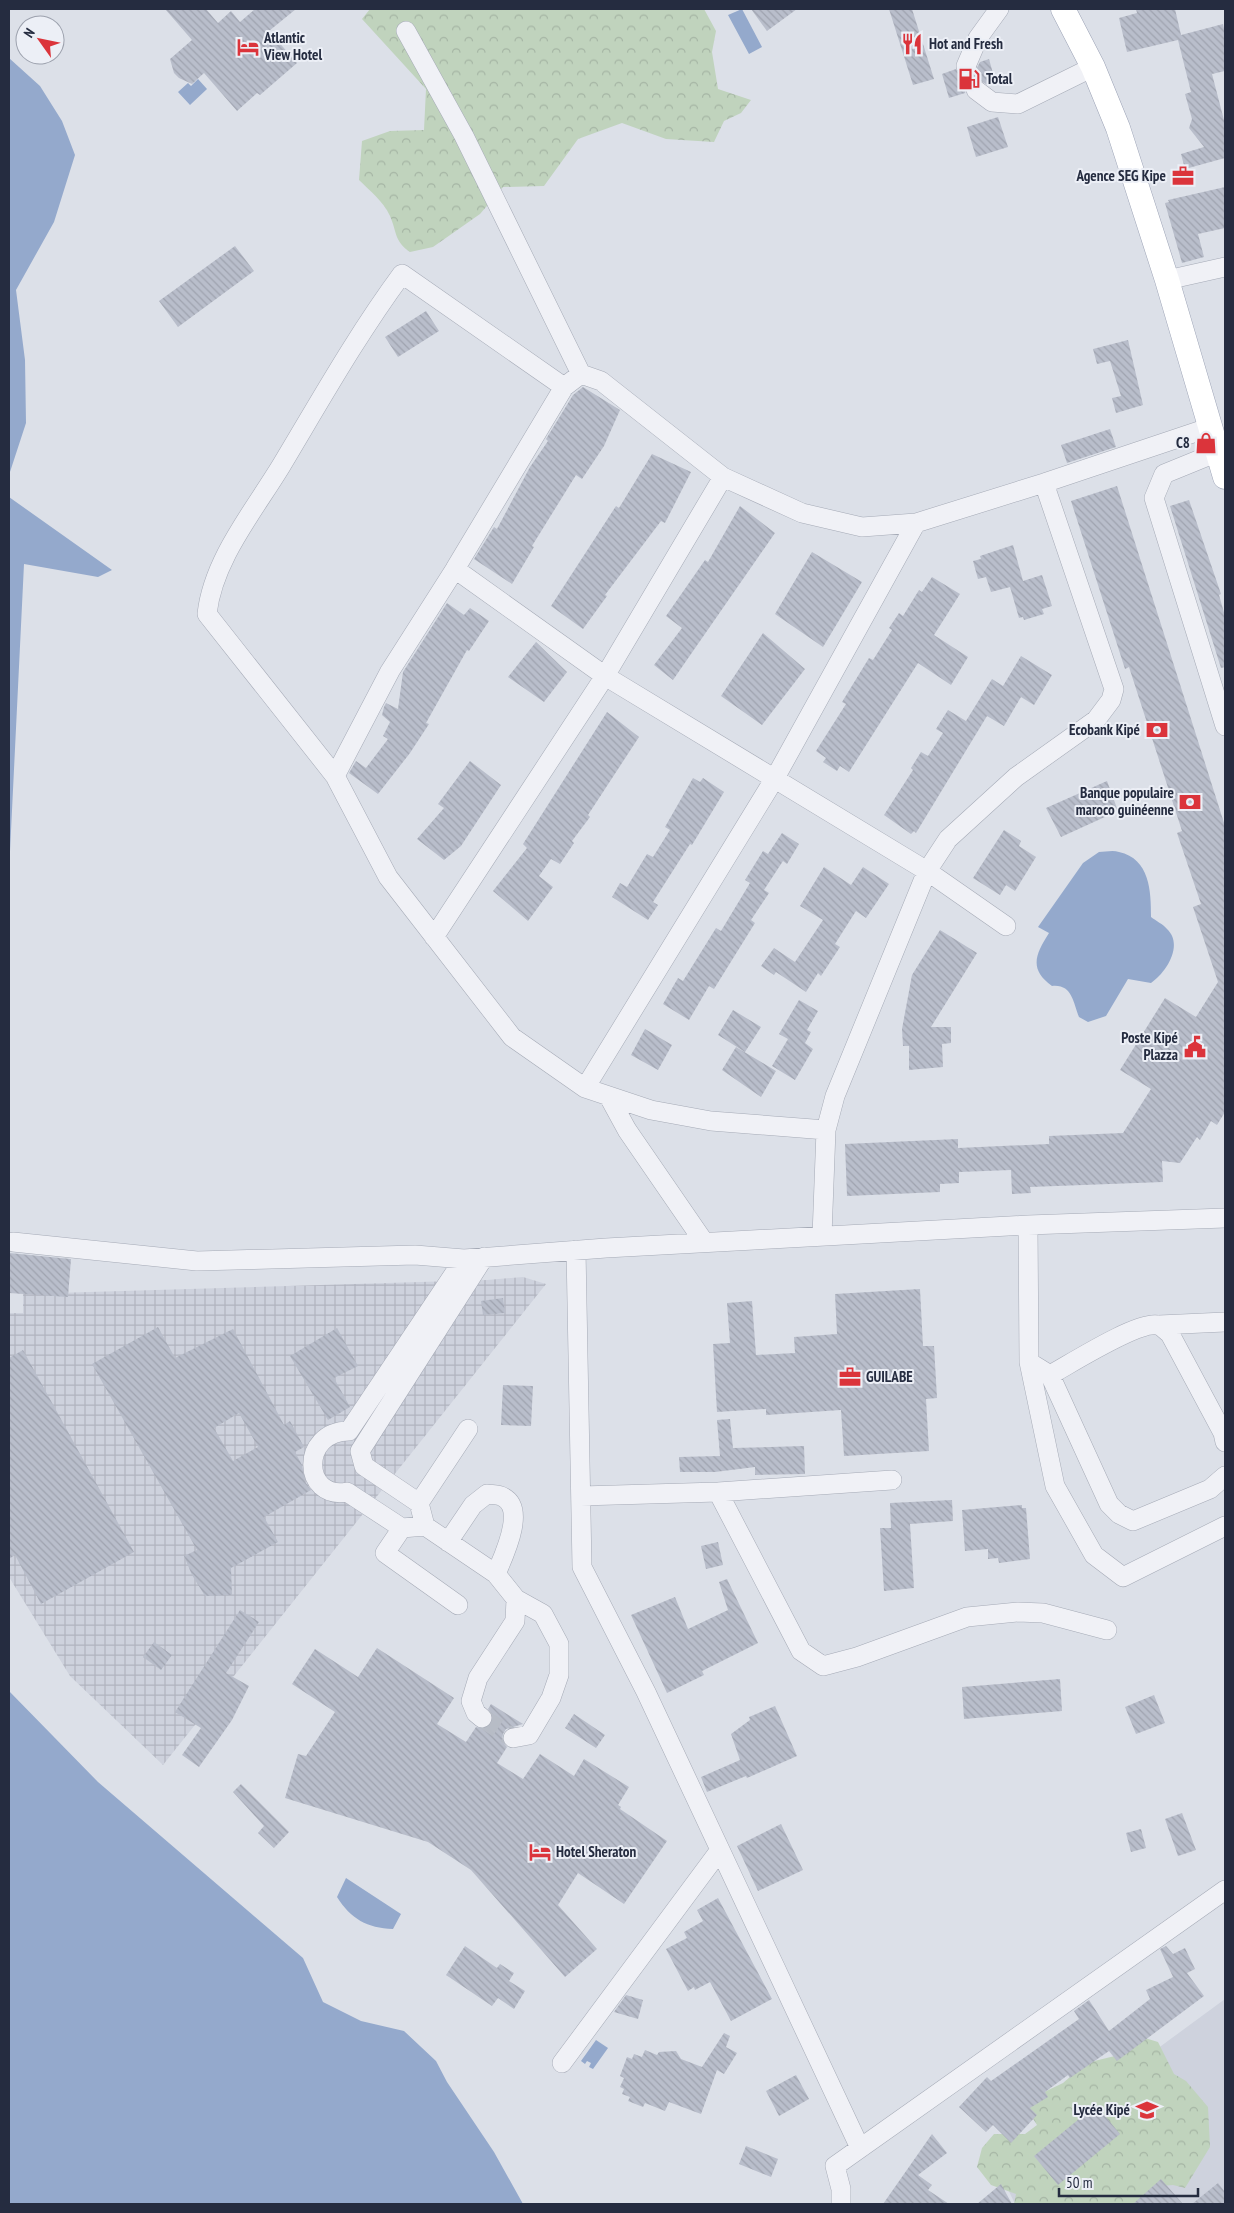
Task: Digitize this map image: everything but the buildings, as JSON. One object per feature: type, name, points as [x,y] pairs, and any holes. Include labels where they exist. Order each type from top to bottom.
[{"type":"main road","points":[[1063,9],[1093,67],[1118,128],[1167,280],[1225,478]]},
{"type":"street","points":[[966,66],[978,38],[999,9]]},
{"type":"street","points":[[406,31],[464,136],[580,374],[601,381],[723,477],[802,513],[862,527],[916,523],[1044,483],[1211,427]]},
{"type":"street","points":[[976,90],[992,102],[1018,104],[1093,67]]},
{"type":"street","points":[[1167,280],[1225,267]]},
{"type":"street","points":[[564,387],[402,274],[372,316],[233,542],[209,592],[207,614],[335,776],[388,877],[512,1037],[585,1088],[651,1110],[710,1121],[826,1130]]},
{"type":"street","points":[[335,776],[390,671],[455,569],[564,387],[580,374]]},
{"type":"street","points":[[1218,452],[1164,474],[1154,498],[1225,726]]},
{"type":"street","points":[[434,937],[605,676],[723,477]]},
{"type":"street","points":[[822,1236],[826,1130],[836,1096],[927,871],[948,838],[1016,777],[1096,720],[1111,700],[1114,689],[1044,483]]},
{"type":"street","points":[[585,1088],[775,778],[916,523]]},
{"type":"street","points":[[455,569],[605,676],[927,871],[1006,926]]},
{"type":"street","points":[[609,1096],[627,1130],[704,1242]]},
{"type":"street","points":[[13,1242],[197,1261],[415,1255],[464,1259],[704,1242],[1225,1218]]},
{"type":"street","points":[[1028,1226],[1029,1362],[1055,1486],[1094,1555],[1123,1577],[1225,1526]]},
{"type":"street","points":[[576,1250],[582,1567],[646,1692],[860,2148]]},
{"type":"street","points":[[425,1526],[419,1503],[364,1466],[361,1462],[360,1451],[484,1257]]},
{"type":"street","points":[[464,1259],[349,1431],[340,1431],[324,1438],[314,1452],[312,1461],[315,1478],[326,1490],[334,1494],[347,1492],[402,1528],[425,1526],[496,1574],[516,1599],[543,1614],[559,1644],[559,1675],[551,1698],[529,1735],[513,1738]]},
{"type":"street","points":[[1050,1374],[1132,1331],[1150,1326],[1225,1322]]},
{"type":"street","points":[[1159,1326],[1170,1334],[1223,1433],[1225,1442]]},
{"type":"street","points":[[1029,1362],[1050,1374],[1109,1504],[1119,1514],[1133,1521],[1210,1489],[1225,1476]]},
{"type":"street","points":[[419,1503],[468,1429]]},
{"type":"street","points":[[581,1496],[718,1492],[892,1480]]},
{"type":"street","points":[[718,1492],[801,1651],[823,1666],[857,1658],[967,1617],[1018,1612],[1043,1613],[1107,1630]]},
{"type":"street","points":[[448,1542],[473,1505],[487,1494],[502,1496],[510,1502],[513,1515],[511,1538],[496,1574]]},
{"type":"street","points":[[402,1528],[385,1553],[458,1605]]},
{"type":"street","points":[[482,1718],[476,1713],[471,1701],[478,1678],[515,1621],[516,1599]]},
{"type":"street","points":[[562,2063],[720,1850]]},
{"type":"street","points":[[841,2204],[841,2190],[835,2166],[1225,1890]]},
{"type":"shaded area","points":[[523,1277],[546,1284],[163,1765],[70,1676],[9,1577],[9,1313],[23,1313],[23,1294],[487,1280]]},
{"type":"shaded area","name":"Lycée Kipé","points":[[1225,1999],[1225,2204],[1015,2204],[994,2160],[1142,2060]]},
{"type":"green space","points":[[370,9],[704,9],[716,31],[712,52],[718,89],[751,100],[741,113],[724,121],[714,142],[666,139],[622,123],[578,139],[544,186],[503,187],[480,214],[433,247],[410,252],[398,240],[390,216],[384,206],[359,180],[362,141],[390,131],[424,130],[426,89],[362,19]]},
{"type":"green space","name":"Lycée Kipé","points":[[1145,2038],[1158,2042],[1174,2074],[1186,2081],[1208,2107],[1210,2147],[1185,2188],[1173,2185],[1160,2186],[1142,2204],[1014,2204],[1016,2194],[991,2185],[977,2167],[982,2148],[994,2134],[1025,2134],[1037,2125],[1027,2109],[1038,2095],[1063,2083],[1086,2063],[1119,2055]]},
{"type":"water","points":[[742,9],[762,47],[749,54],[728,15]]},
{"type":"water","points":[[9,58],[40,86],[62,121],[75,155],[54,222],[16,290],[25,360],[26,423],[9,475]]},
{"type":"water","points":[[198,79],[207,89],[190,105],[178,92],[188,83],[191,86]]},
{"type":"water","points":[[9,497],[112,570],[98,577],[24,564],[9,872]]},
{"type":"water","points":[[1117,851],[1137,861],[1147,877],[1151,917],[1165,927],[1172,936],[1174,943],[1171,958],[1157,978],[1151,983],[1128,979],[1106,1016],[1088,1022],[1079,1017],[1068,991],[1059,986],[1052,986],[1040,974],[1037,968],[1038,955],[1049,933],[1038,927],[1083,863],[1099,852]]},
{"type":"water","points":[[9,1691],[98,1782],[303,1958],[323,2002],[361,2021],[404,2031],[436,2061],[447,2082],[494,2152],[523,2204],[9,2204]]},
{"type":"water","points":[[346,1878],[401,1914],[393,1929],[375,1927],[361,1921],[342,1905],[337,1897]]},
{"type":"water","points":[[596,2040],[608,2048],[593,2069],[589,2067],[591,2063],[587,2061],[585,2064],[581,2061]]},
{"type":"tunnel","points":[[966,66],[976,90]]},
{"type":"tunnel","points":[[482,1718],[513,1738]]},
{"type":"place","name":"Hot and Fresh","points":[[912,44]]},
{"type":"place","name":"Atlantic View Hotel","points":[[248,47]]},
{"type":"place","name":"Total","points":[[969,79]]},
{"type":"place","name":"Agence SEG Kipe","points":[[1183,176]]},
{"type":"place","name":"C8","points":[[1206,443]]},
{"type":"place","name":"Ecobank Kipé","points":[[1157,730]]},
{"type":"place","name":"Banque populaire maroco guinéenne","points":[[1190,802]]},
{"type":"place","name":"Poste Kipé Plazza","points":[[1195,1047]]},
{"type":"place","name":"GUILABE","points":[[850,1377]]},
{"type":"place","name":"Hotel Sheraton","points":[[540,1852]]},
{"type":"place","name":"Lycée Kipé","points":[[1147,2110]]}]
